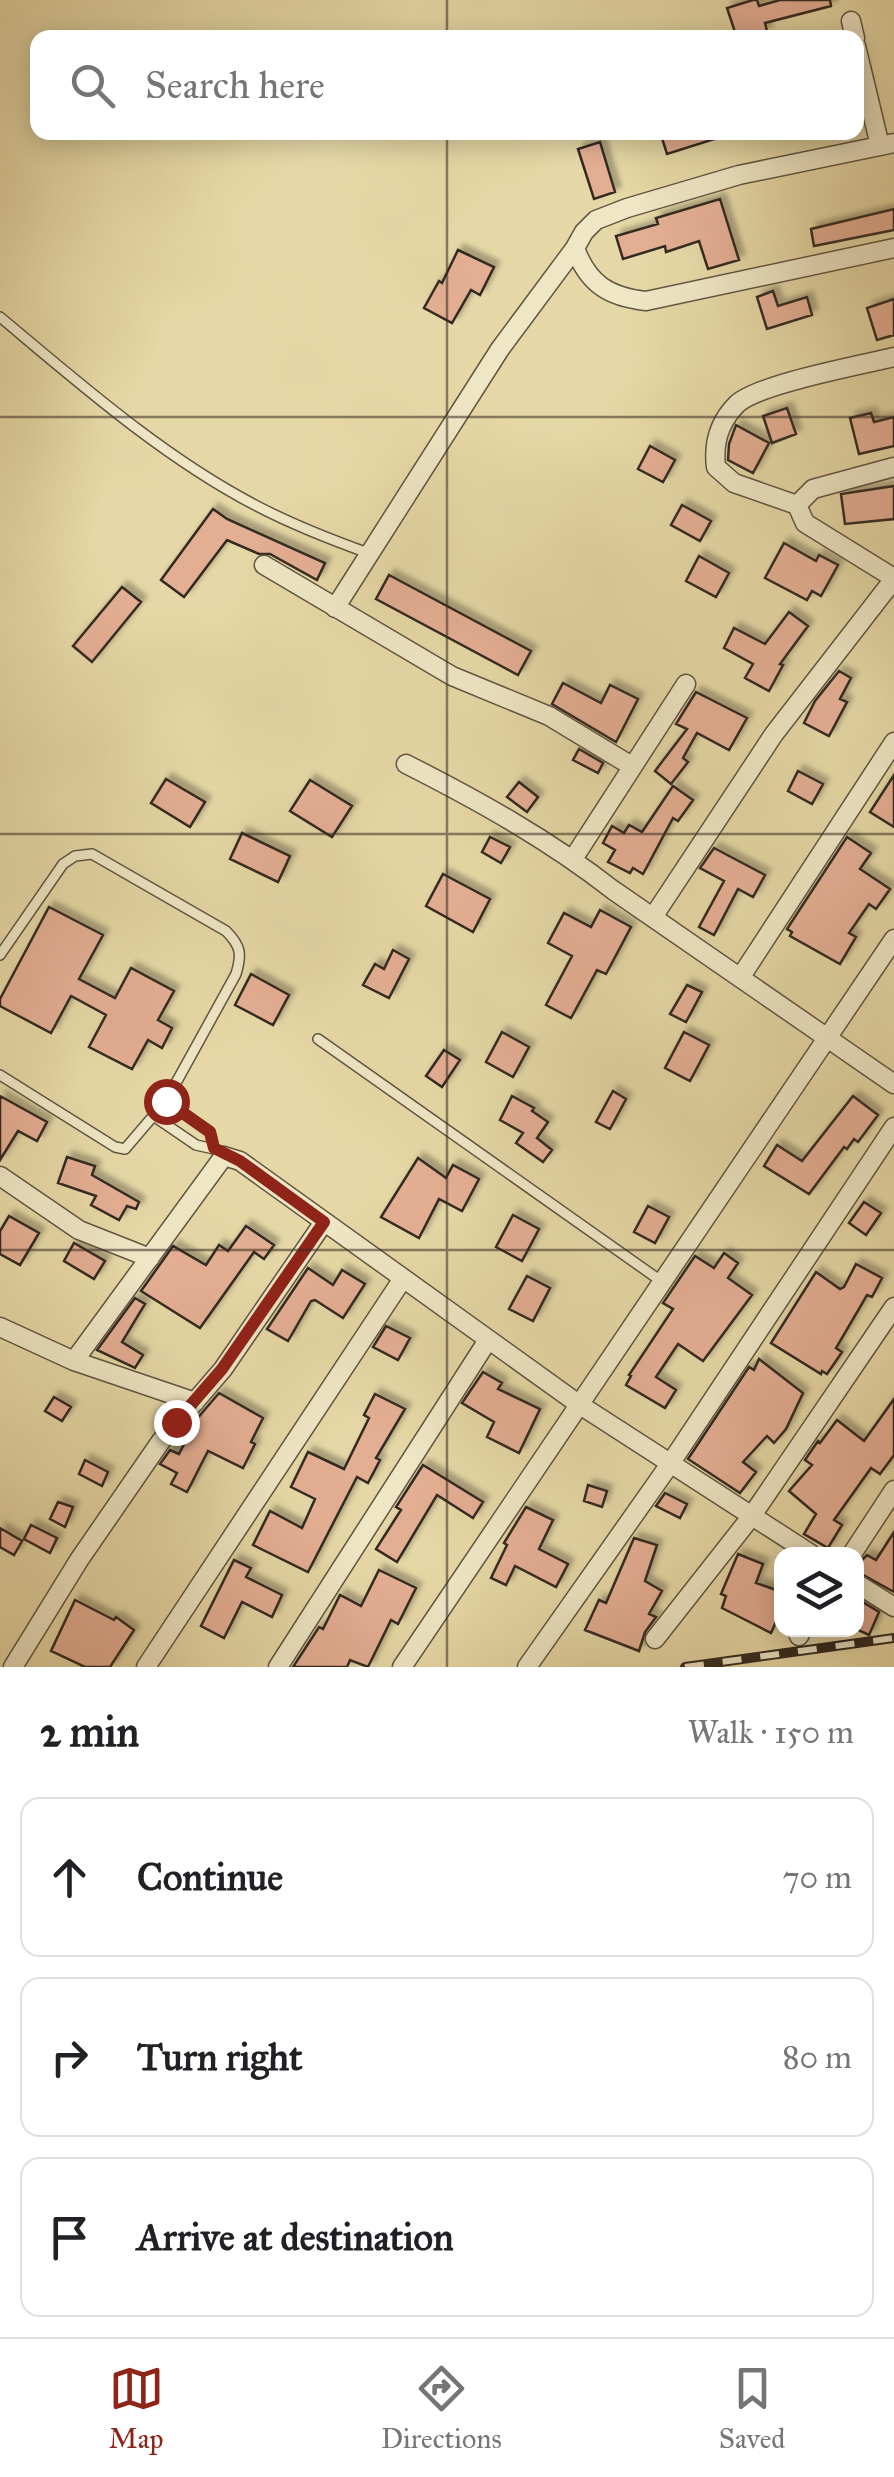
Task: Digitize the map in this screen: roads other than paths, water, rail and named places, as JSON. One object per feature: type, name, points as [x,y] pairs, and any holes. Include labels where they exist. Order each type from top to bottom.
[{"type":"street","points":[[334,608],[500,349],[584,232],[596,220],[627,208],[739,175],[887,145],[864,72]]},
{"type":"street","points":[[575,248],[592,280],[607,292],[623,299],[646,301],[894,248]]},
{"type":"street","points":[[654,918],[774,734],[894,579],[806,523],[796,504],[734,483],[716,468],[714,447],[722,424],[740,400],[894,357]]},
{"type":"street","points":[[796,504],[813,489],[894,467]]},
{"type":"street","points":[[264,565],[452,676],[549,716],[630,765]]},
{"type":"street","points":[[573,858],[686,684]]},
{"type":"street","points":[[740,978],[894,742]]},
{"type":"street","points":[[406,764],[483,803],[573,858],[894,1084]]},
{"type":"street","points":[[402,1667],[894,939]]},
{"type":"street","points":[[527,1667],[670,1464],[894,1127]]},
{"type":"street","points":[[74,1361],[150,1258],[219,1152],[240,1161],[577,1403],[799,1547]]},
{"type":"street","points":[[0,1176],[79,1230],[150,1258]]},
{"type":"street","points":[[13,1667],[161,1441],[222,1369],[324,1222]]},
{"type":"street","points":[[146,1667],[402,1280]]},
{"type":"street","points":[[655,1639],[751,1517],[894,1306]]},
{"type":"street","points":[[0,1328],[74,1361],[195,1402]]},
{"type":"street","points":[[278,1667],[488,1340]]},
{"type":"street","points":[[857,1547],[894,1490]]},
{"type":"street","points":[[864,1588],[894,1607]]},
{"type":"lane","points":[[0,317],[95,395],[210,478],[307,530],[368,553]]},
{"type":"lane","points":[[0,955],[63,864],[75,856],[92,854],[226,931],[238,943],[241,956],[236,974],[166,1101],[124,1149],[0,1075]]},
{"type":"lane","points":[[318,1039],[661,1281]]},
{"type":"lane","points":[[166,1101],[210,1132],[219,1152]]},
{"type":"lane","points":[[155,1117],[196,1145],[219,1152]]},
{"type":"railway","points":[[685,1667],[894,1638]]}]
